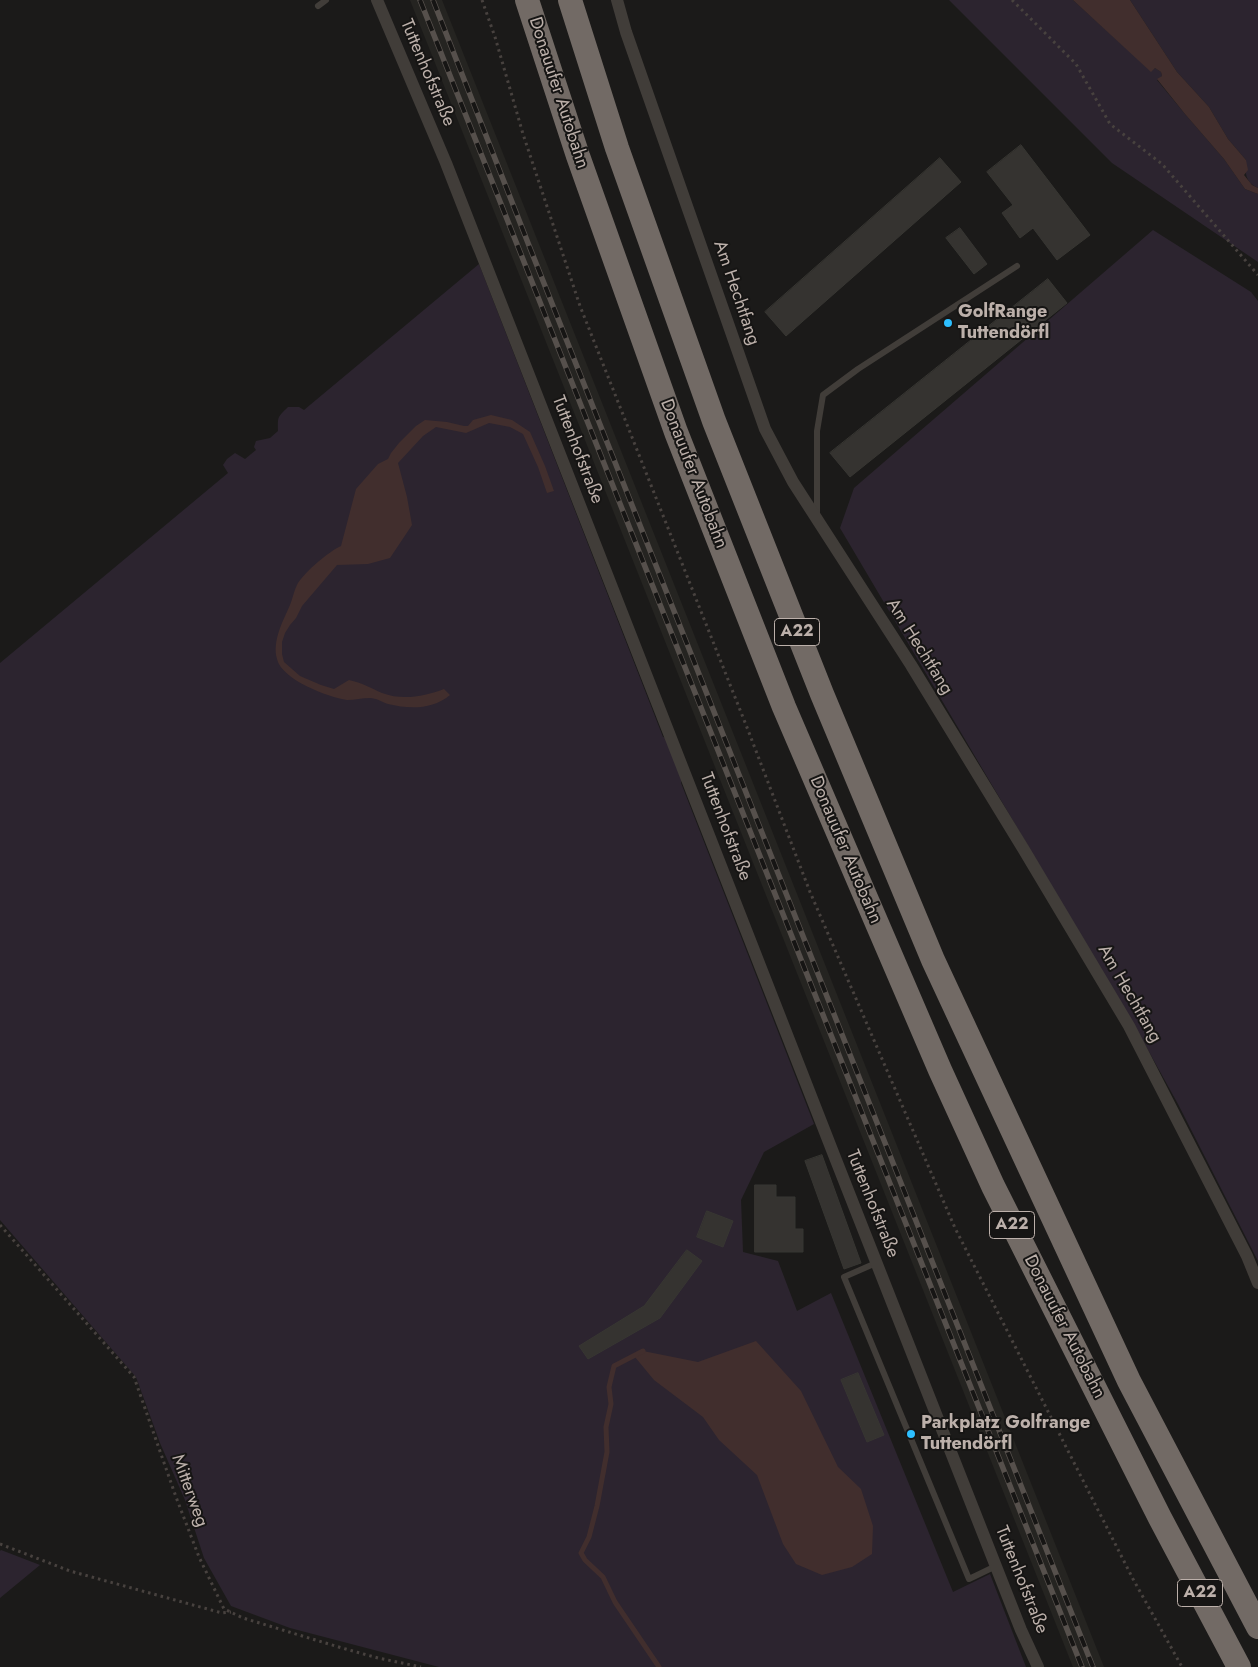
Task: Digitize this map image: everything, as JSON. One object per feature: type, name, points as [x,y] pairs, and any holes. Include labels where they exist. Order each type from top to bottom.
[{"type":"highway","name":"Donauufer Autobahn","points":[[528,0],[578,156],[676,432],[784,707],[940,1070],[993,1186],[1160,1518],[1239,1667]]},
{"type":"highway","name":"Donauufer Autobahn","points":[[570,0],[617,148],[714,421],[822,694],[933,960],[1128,1381],[1258,1627]]},
{"type":"street","name":"Tuttenhofstraße","points":[[377,0],[446,163],[876,1263],[1038,1667]]},
{"type":"street","name":"Am Hechtfang","points":[[617,0],[626,32],[765,429],[793,482],[911,665],[1129,1026],[1247,1256],[1258,1283]]},
{"type":"lane","points":[[318,6],[326,0]]},
{"type":"lane","points":[[817,520],[817,431],[823,395],[858,369],[1017,266]]},
{"type":"lane","points":[[876,1263],[844,1277],[969,1578],[996,1566]]},
{"type":"path","points":[[482,0],[495,37],[523,134],[580,306],[810,892],[955,1228],[1133,1579],[1182,1667]]},
{"type":"path","points":[[1012,0],[1076,64],[1110,124],[1162,164],[1258,275]]},
{"type":"path","name":"Mitterweg","points":[[0,1225],[134,1378],[199,1557],[224,1609],[243,1618],[342,1648],[421,1667]]},
{"type":"path","points":[[0,1544],[70,1571],[222,1613],[232,1612]]},
{"type":"shaded area","points":[[410,0],[442,0],[1104,1667],[1073,1667]]},
{"type":"shaded area","points":[[949,0],[1073,0],[1151,71],[1155,68],[1161,72],[1162,76],[1157,80],[1224,159],[1245,189],[1258,194],[1258,262],[1112,163]]},
{"type":"shaded area","points":[[1073,0],[1130,0],[1177,72],[1209,107],[1228,139],[1246,160],[1248,170],[1244,175],[1252,185],[1258,188],[1258,194],[1245,189],[1224,159],[1157,79],[1162,76],[1161,72],[1155,68],[1151,72]]},
{"type":"shaded area","points":[[1130,0],[1258,0],[1258,188],[1248,180],[1246,160],[1228,139],[1209,107],[1177,72]]},
{"type":"shaded area","points":[[1153,230],[1251,292],[1258,301],[1258,1261],[1178,1104],[1138,1032],[840,528],[854,488]]},
{"type":"shaded area","points":[[479,264],[663,737],[672,739],[684,770],[681,783],[814,1124],[764,1152],[741,1200],[743,1252],[778,1261],[797,1311],[831,1293],[953,1592],[990,1574],[1026,1667],[439,1667],[290,1628],[231,1606],[204,1558],[185,1500],[160,1443],[136,1377],[0,1220],[0,663],[228,473],[223,465],[227,459],[235,453],[245,459],[256,450],[254,447],[256,441],[270,438],[278,431],[279,418],[288,407],[299,407],[304,410]]},
{"type":"shaded area","points":[[491,415],[512,420],[530,432],[554,491],[547,493],[523,434],[510,427],[489,423],[466,433],[436,427],[423,436],[398,463],[412,525],[390,558],[368,564],[337,565],[302,606],[285,633],[282,642],[284,662],[300,676],[321,685],[334,689],[349,680],[398,697],[429,694],[444,689],[450,695],[436,703],[420,707],[396,706],[372,698],[347,700],[318,691],[287,674],[277,659],[276,652],[281,624],[302,578],[324,557],[341,546],[356,489],[378,464],[388,459],[399,443],[416,426],[425,420],[468,426],[473,420]]},
{"type":"shaded area","points":[[756,1341],[801,1391],[838,1467],[861,1489],[873,1526],[872,1554],[852,1567],[822,1575],[796,1564],[783,1544],[757,1475],[719,1440],[703,1417],[654,1380],[635,1357],[643,1351],[698,1362]]},
{"type":"shaded area","points":[[0,1551],[40,1565],[0,1598]]},
{"type":"building","points":[[1021,145],[1090,235],[1057,260],[1033,228],[1020,238],[1002,213],[1013,205],[987,172]]},
{"type":"building","points":[[940,158],[961,182],[786,336],[765,312]]},
{"type":"building","points":[[960,228],[987,264],[974,274],[946,238]]},
{"type":"building","points":[[1048,279],[1067,303],[850,477],[830,453]]},
{"type":"building","points":[[822,1155],[861,1263],[844,1269],[805,1161]]},
{"type":"building","points":[[755,1185],[776,1185],[776,1197],[795,1197],[795,1229],[803,1229],[803,1252],[755,1252]]},
{"type":"building","points":[[707,1211],[733,1221],[723,1247],[697,1237]]},
{"type":"building","points":[[687,1250],[702,1261],[660,1318],[588,1359],[579,1346],[644,1306]]},
{"type":"building","points":[[858,1373],[884,1435],[867,1442],[841,1380]]},
{"type":"waterway","points":[[643,1351],[614,1366],[609,1387],[611,1404],[606,1427],[607,1452],[597,1506],[589,1537],[581,1553],[585,1560],[603,1577],[615,1602],[659,1667]]},
{"type":"railway","points":[[420,0],[1082,1667]]},
{"type":"railway","points":[[433,0],[1093,1667]]},
{"type":"place","name":"GolfRange Tuttendörfl","points":[[948,323]]},
{"type":"place","name":"Parkplatz Golfrange Tuttendörfl","points":[[911,1434]]}]
